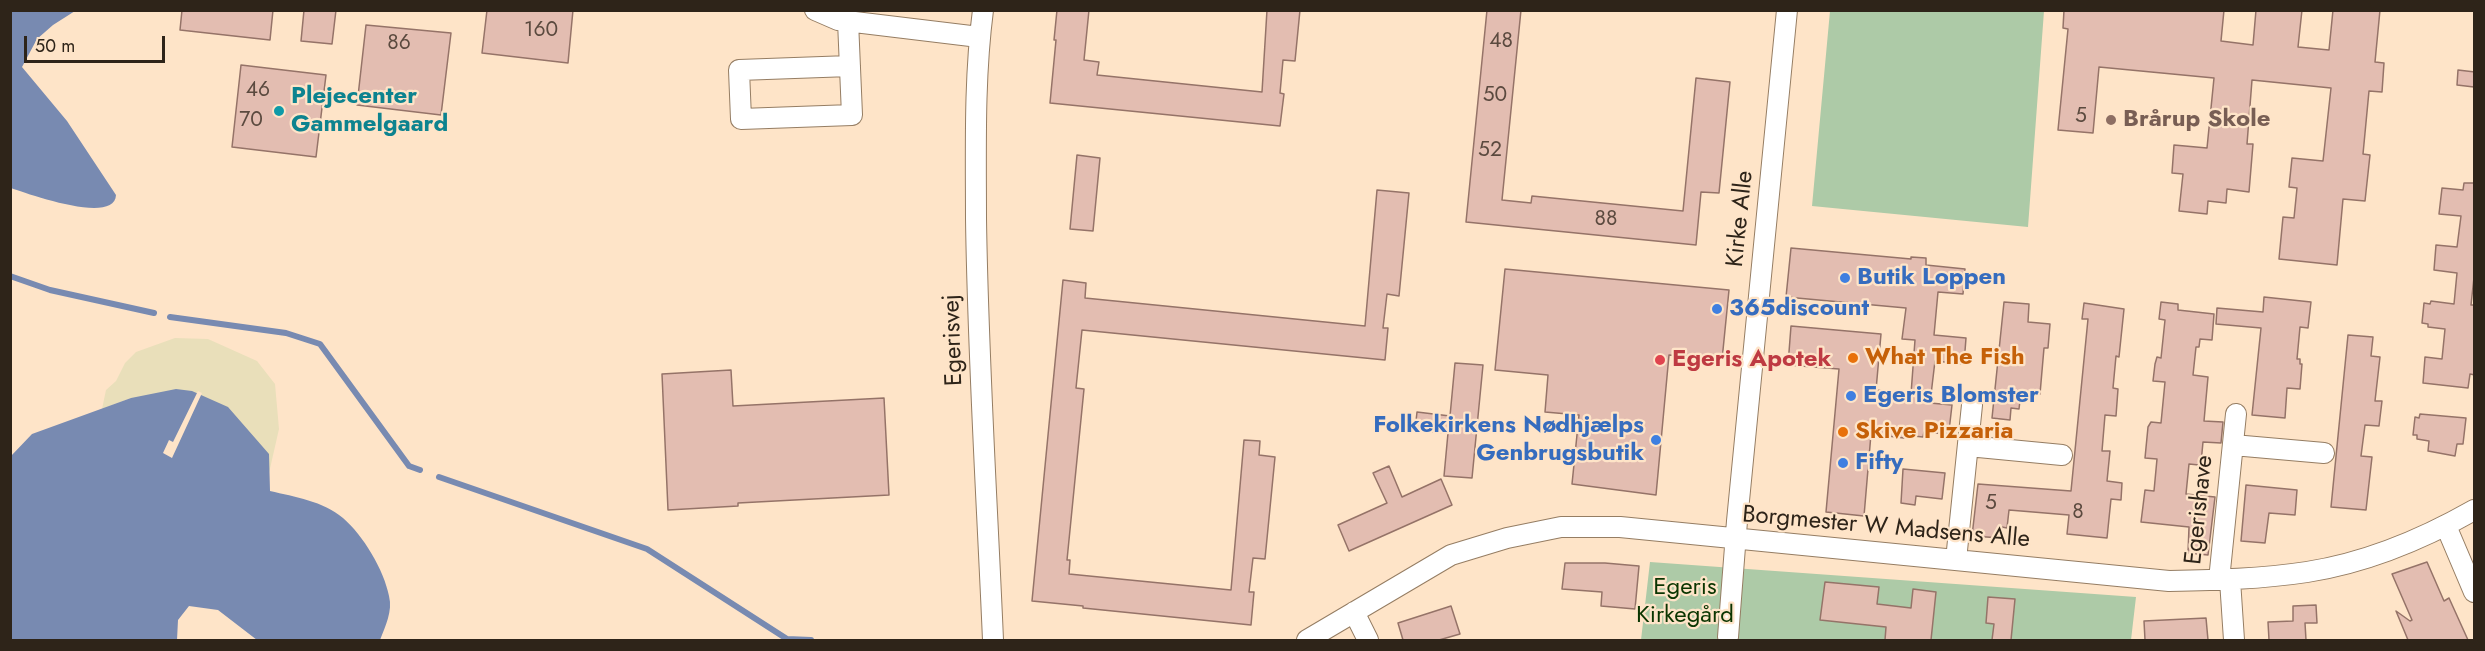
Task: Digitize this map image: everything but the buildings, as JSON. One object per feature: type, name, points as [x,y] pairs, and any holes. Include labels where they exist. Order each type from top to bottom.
[{"type":"street","points":[[815,10],[838,20],[979,37]]},
{"type":"street","name":"Egerisvej","points":[[983,10],[979,37],[975,151],[991,639]]},
{"type":"street","name":"Kirke Alle","points":[[1728,637],[1735,540],[1787,10]]},
{"type":"street","points":[[848,21],[850,66],[852,115],[741,119],[739,70],[850,66]]},
{"type":"street","points":[[1956,560],[1972,405]]},
{"type":"street","name":"Egerishave","points":[[2234,640],[2224,580],[2236,414]]},
{"type":"street","name":"Egerishave","points":[[2233,445],[2324,453]]},
{"type":"street","points":[[1968,446],[2062,455]]},
{"type":"street","name":"Borgmester W Madsens Alle","points":[[1307,640],[1451,555],[1507,538],[1561,527],[1620,527],[2169,581],[2224,580],[2307,572],[2373,556],[2446,526],[2475,510]]},
{"type":"street","points":[[2446,526],[2475,592]]},
{"type":"street","points":[[1354,612],[1368,640]]},
{"type":"green space","points":[[1830,11],[2044,11],[2028,227],[1812,206]]},
{"type":"green space","name":"Egeris Kirkegård","points":[[1650,562],[2136,597],[2131,640],[1641,640]]},
{"type":"sand","points":[[175,338],[208,339],[257,361],[275,384],[279,429],[269,473],[269,454],[131,398],[102,409],[106,390],[116,381],[125,363],[136,352]]},
{"type":"water","points":[[11,10],[75,11],[37,39],[22,67],[67,121],[116,195],[112,204],[87,208],[51,201],[11,188]]},
{"type":"water","points":[[176,389],[192,391],[228,407],[269,454],[270,491],[327,507],[351,525],[378,564],[389,596],[389,613],[380,640],[257,640],[218,610],[189,606],[178,620],[177,640],[11,640],[11,456],[32,434],[131,398]]},
{"type":"pier","points":[[198,391],[202,393],[172,458],[163,453],[169,440],[173,442]]},
{"type":"waterway","points":[[10,276],[50,290],[154,313]]},
{"type":"waterway","points":[[170,317],[286,333],[320,344],[409,466],[420,470]]},
{"type":"waterway","points":[[439,477],[647,549],[787,639],[811,640]]},
{"type":"place","name":"Plejecenter Gammelgaard","points":[[279,111]]},
{"type":"place","name":"Brårup Skole","points":[[2111,120]]},
{"type":"place","name":"Butik Loppen","points":[[1845,278]]},
{"type":"place","name":"365discount","points":[[1717,309]]},
{"type":"place","name":"What The Fish","points":[[1853,358]]},
{"type":"place","name":"Egeris Apotek","points":[[1660,360]]},
{"type":"place","name":"Egeris Blomster","points":[[1851,396]]},
{"type":"place","name":"Skive Pizzaria","points":[[1843,432]]},
{"type":"place","name":"Folkekirkens Nødhjælps Genbrugsbutik","points":[[1656,440]]},
{"type":"place","name":"Fifty","points":[[1843,463]]}]
